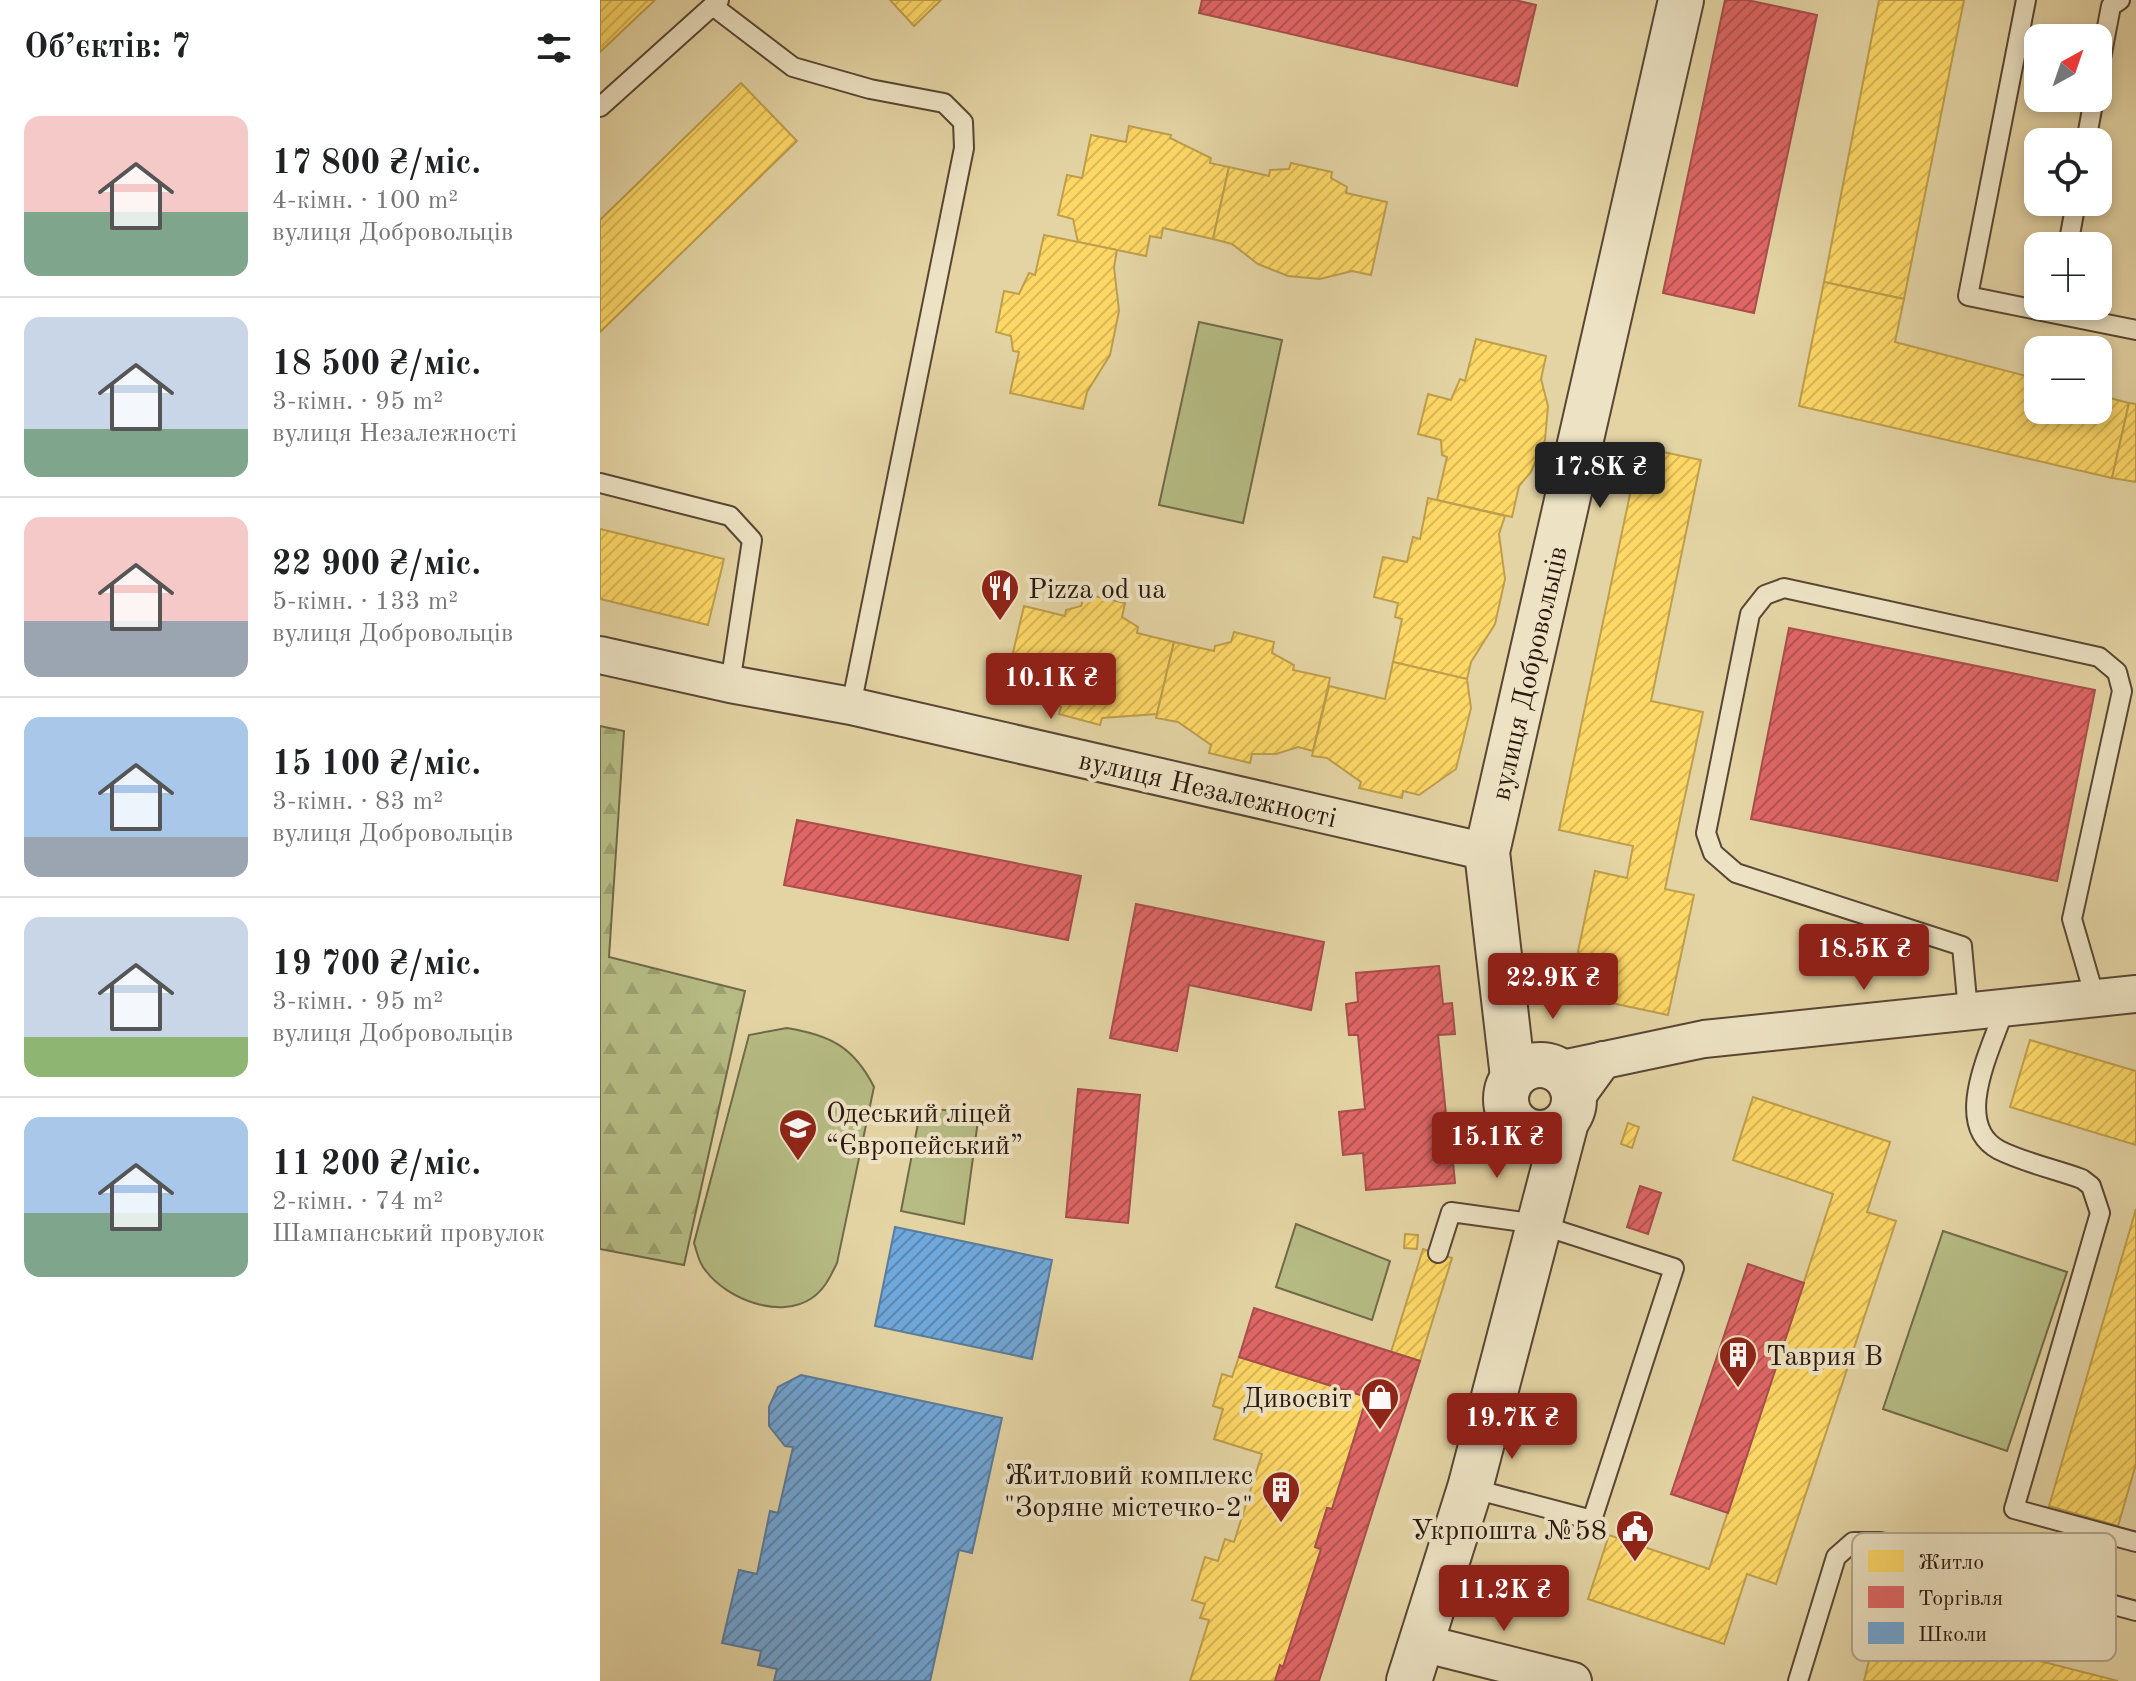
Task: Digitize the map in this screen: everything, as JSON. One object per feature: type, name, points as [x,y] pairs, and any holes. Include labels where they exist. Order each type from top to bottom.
[{"type":"street","name":"вулиця Добровольців","points":[[1415,1662],[1470,1488],[1539,1221],[1551,1087],[1509,1020],[1487,852],[1681,0]]},
{"type":"street","name":"вулиця Незалежності","points":[[600,655],[730,684],[851,706],[1487,852]]},
{"type":"street","points":[[1551,1087],[1603,1060],[1704,1039],[2136,994]]},
{"type":"street","name":"вулиця Добровольців","points":[[1539,1221],[1522,1129],[1545,1133],[1551,1087]]},
{"type":"street","points":[[1415,1662],[1573,1681]]},
{"type":"lane","points":[[2024,305],[1968,296],[2026,0]]},
{"type":"lane","points":[[2108,24],[2111,6],[2120,0]]},
{"type":"lane","points":[[600,107],[716,3],[793,67],[870,89],[944,103],[963,122],[964,148],[851,706]]},
{"type":"lane","points":[[2096,320],[2136,330]]},
{"type":"lane","points":[[600,483],[730,516],[752,540],[730,684]]},
{"type":"lane","points":[[1968,1011],[1962,946],[1736,873],[1713,853],[1706,833],[1750,614],[1765,595],[1784,588],[2099,657],[2117,672],[2122,691],[2072,919],[2095,998]]},
{"type":"lane","points":[[2005,1007],[1974,1101],[1978,1128],[1995,1148],[2082,1179],[2091,1186],[2100,1213],[2014,1509],[2103,1533]]},
{"type":"lane","points":[[1438,1253],[1451,1212],[1539,1221],[1674,1268],[1592,1520],[1470,1488]]},
{"type":"lane","points":[[2116,1537],[2136,1542]]},
{"type":"lane","points":[[1798,1681],[1836,1557],[1852,1543]]},
{"type":"lane","points":[[2116,1606],[2136,1611]]},
{"type":"green space","points":[[1199,322],[1282,340],[1243,523],[1159,505]]},
{"type":"green space","points":[[600,726],[624,731],[609,957],[745,991],[684,1265],[600,1249]]},
{"type":"green space","points":[[787,1028],[839,1045],[858,1062],[874,1087],[837,1263],[824,1287],[812,1298],[785,1307],[770,1307],[740,1298],[715,1281],[702,1265],[694,1243],[749,1035]]},
{"type":"green space","points":[[921,1108],[979,1113],[964,1224],[901,1211]]},
{"type":"green space","points":[[1296,1224],[1390,1261],[1372,1320],[1276,1287]]},
{"type":"green space","points":[[1943,1231],[2067,1272],[2007,1451],[1883,1409]]},
{"type":"building: Житло","points":[[600,0],[655,0],[600,52]]},
{"type":"building: Житло","points":[[890,0],[941,0],[914,26]]},
{"type":"building: Житло","points":[[1879,0],[1964,0],[1904,299],[1824,282]]},
{"type":"building: Житло","points":[[741,83],[797,141],[600,332],[600,220]]},
{"type":"building: Житло","points":[[1129,126],[1171,135],[1170,138],[1211,158],[1210,163],[1229,167],[1213,239],[1163,228],[1161,238],[1150,236],[1146,256],[1078,242],[1073,219],[1058,215],[1067,175],[1082,178],[1091,135],[1126,142]]},
{"type":"building: Житло","points":[[1291,163],[1332,172],[1331,178],[1347,187],[1346,193],[1387,202],[1371,275],[1352,271],[1320,279],[1288,276],[1258,264],[1232,244],[1213,239],[1229,167],[1269,176],[1270,170],[1289,169]]},
{"type":"building: Житло","points":[[1044,235],[1117,250],[1114,267],[1119,311],[1110,355],[1087,392],[1083,409],[1010,393],[1019,352],[1013,351],[1011,336],[996,332],[1004,291],[1019,294],[1029,273],[1035,275]]},
{"type":"building: Житло","points":[[1824,282],[1904,299],[1895,342],[2024,375],[2024,424],[2112,424],[2112,399],[2129,403],[2112,478],[1799,406]]},
{"type":"building: Житло","points":[[1476,339],[1546,356],[1541,379],[1548,406],[1545,440],[1531,472],[1519,486],[1512,517],[1437,500],[1447,457],[1442,455],[1441,440],[1418,434],[1428,394],[1451,400],[1460,379],[1465,381]]},
{"type":"building: Житло","points":[[2129,403],[2136,404],[2136,482],[2112,478]]},
{"type":"building: Житло","points":[[1640,447],[1701,460],[1651,701],[1703,712],[1665,889],[1694,895],[1668,1015],[1569,994],[1595,871],[1627,878],[1633,846],[1559,830]]},
{"type":"building: Житло","points":[[1428,498],[1505,516],[1499,534],[1505,579],[1495,624],[1471,662],[1467,679],[1393,662],[1402,619],[1395,617],[1398,603],[1374,597],[1383,557],[1407,562],[1413,537],[1420,539]]},
{"type":"building: Житло","points":[[600,529],[724,559],[708,625],[600,599]]},
{"type":"building: Житло","points":[[1085,594],[1125,603],[1122,617],[1138,627],[1137,633],[1174,642],[1157,714],[1102,718],[1100,725],[1059,714],[1061,707],[1028,683],[1007,678],[1024,606],[1065,616],[1066,610],[1081,606]]},
{"type":"building: Житло","points":[[1234,632],[1274,642],[1272,653],[1294,665],[1293,670],[1330,678],[1313,751],[1298,747],[1276,754],[1252,754],[1250,763],[1209,753],[1211,745],[1178,722],[1156,718],[1174,642],[1214,651],[1215,646],[1231,642]]},
{"type":"building: Житло","points":[[1393,662],[1467,679],[1471,708],[1456,769],[1419,795],[1403,791],[1402,798],[1359,788],[1361,782],[1327,758],[1312,756],[1329,686],[1385,699]]},
{"type":"building: Житло","points":[[2030,1040],[2136,1071],[2136,1145],[2010,1107]]},
{"type":"building: Житло","points":[[1753,1097],[1890,1142],[1867,1212],[1896,1221],[1776,1584],[1747,1574],[1724,1644],[1588,1599],[1609,1535],[1709,1569],[1833,1194],[1733,1160]]},
{"type":"building: Житло","points":[[1628,1123],[1639,1127],[1632,1148],[1621,1144]]},
{"type":"building: Житло","points":[[2136,1209],[2136,1464],[2118,1526],[2049,1506]]},
{"type":"building: Житло","points":[[1405,1234],[1418,1235],[1417,1249],[1404,1248]]},
{"type":"building: Житло","points":[[1423,1249],[1452,1258],[1420,1361],[1391,1352]]},
{"type":"building: Житло","name":"Житловий комплекс \"Зоряне містечко-2\"","points":[[1239,1357],[1367,1397],[1332,1509],[1327,1508],[1315,1547],[1321,1549],[1283,1667],[1280,1665],[1275,1681],[1190,1681],[1209,1620],[1200,1618],[1205,1604],[1192,1600],[1205,1557],[1218,1561],[1225,1539],[1234,1542],[1262,1454],[1214,1439],[1223,1409],[1213,1406],[1222,1374],[1232,1377]]},
{"type":"building: Житло","points":[[1869,1661],[2040,1661],[2118,1681],[1864,1681]]},
{"type":"building: Торгівля","points":[[1202,0],[1515,0],[1536,5],[1517,86],[1199,13]]},
{"type":"building: Торгівля","points":[[1725,0],[1747,0],[1817,15],[1754,313],[1663,293]]},
{"type":"building: Торгівля","points":[[1789,628],[2095,690],[2057,881],[1751,819]]},
{"type":"building: Торгівля","points":[[797,820],[1081,876],[1068,940],[784,885]]},
{"type":"building: Торгівля","points":[[1136,904],[1324,942],[1311,1010],[1189,985],[1177,1051],[1110,1038]]},
{"type":"building: Торгівля","points":[[1439,966],[1443,1004],[1452,1003],[1455,1034],[1438,1035],[1447,1124],[1463,1122],[1466,1150],[1452,1151],[1455,1183],[1366,1190],[1363,1153],[1343,1155],[1339,1112],[1365,1109],[1358,1035],[1349,1035],[1346,1004],[1358,1002],[1356,973]]},
{"type":"building: Торгівля","points":[[1078,1089],[1140,1095],[1128,1223],[1066,1217]]},
{"type":"building: Торгівля","points":[[1640,1186],[1661,1193],[1648,1234],[1627,1227]]},
{"type":"building: Торгівля","name":"Таврия В","points":[[1748,1264],[1804,1283],[1728,1513],[1671,1494]]},
{"type":"building: Торгівля","points":[[1254,1308],[1420,1361],[1319,1681],[1275,1681],[1280,1665],[1283,1667],[1321,1549],[1315,1547],[1327,1508],[1332,1509],[1367,1397],[1239,1357]]},
{"type":"building: Школи","points":[[895,1227],[1052,1260],[1032,1359],[875,1326]]},
{"type":"building: Школи","points":[[801,1375],[1002,1418],[972,1553],[959,1550],[930,1681],[774,1681],[777,1669],[758,1665],[761,1651],[722,1643],[739,1570],[757,1574],[770,1511],[778,1513],[793,1447],[785,1446],[769,1426],[769,1407],[778,1387]]},
{"type":"place","name":"Pizza od ua","points":[[1000,622]]},
{"type":"place","name":"Одеський ліцей “Європейський”","points":[[798,1162]]},
{"type":"place","name":"Таврия В","points":[[1738,1389]]},
{"type":"place","name":"Дивосвіт","points":[[1380,1431]]},
{"type":"place","name":"Житловий комплекс \"Зоряне містечко-2\"","points":[[1281,1524]]},
{"type":"place","name":"Укрпошта №58","points":[[1635,1563]]}]
